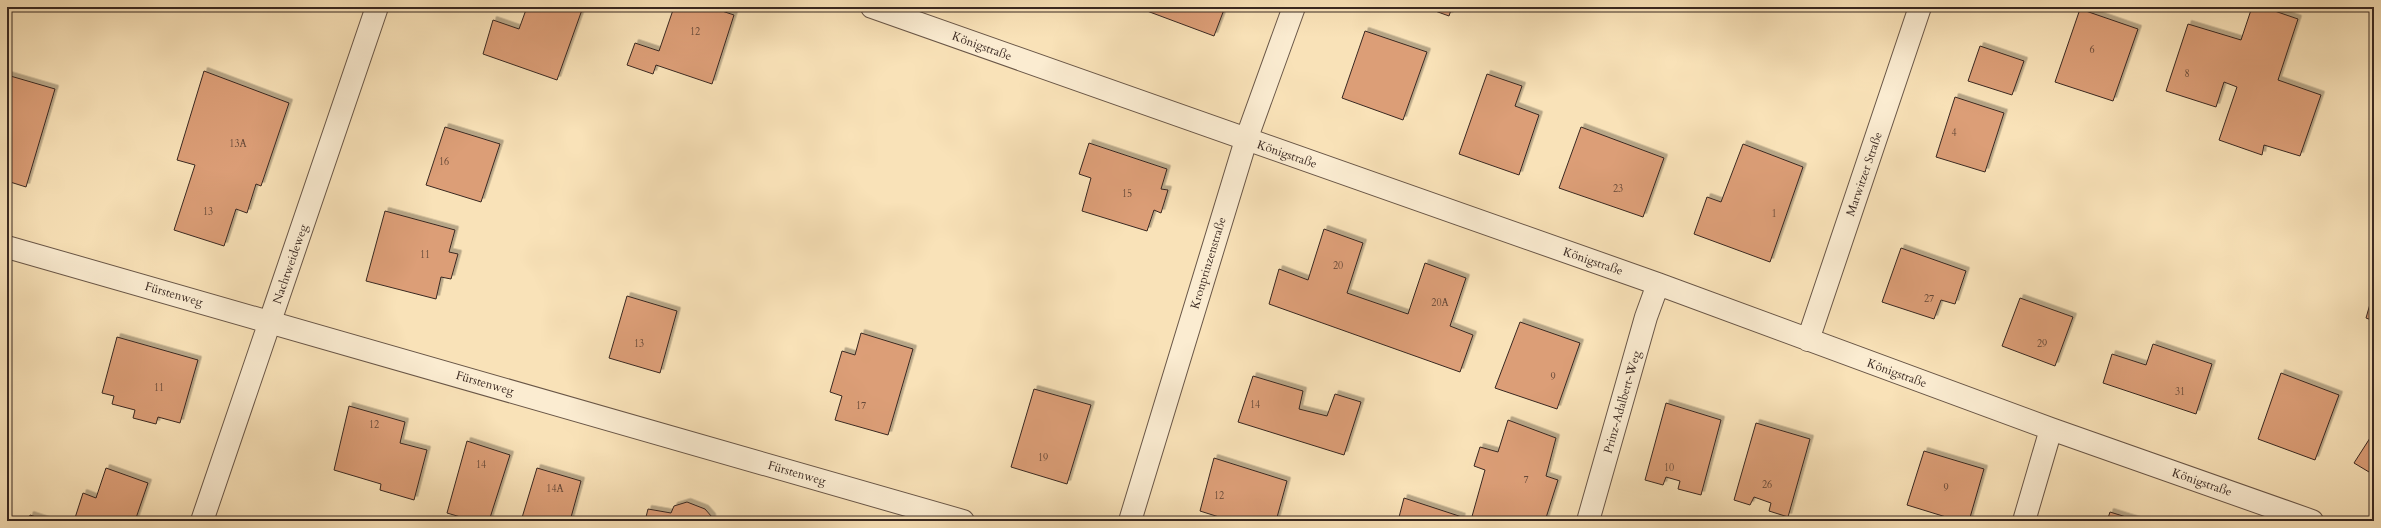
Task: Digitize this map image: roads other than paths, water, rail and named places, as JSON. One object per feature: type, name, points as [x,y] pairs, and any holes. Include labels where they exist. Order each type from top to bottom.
[{"type":"street","name":"Nachtweideweg","points":[[202,521],[377,7]]},
{"type":"street","name":"Königstraße","points":[[872,7],[1658,284],[2051,429],[2312,521]]},
{"type":"street","name":"Kronprinzenstraße","points":[[1130,521],[1246,140],[1294,7]]},
{"type":"street","name":"Marwitzer Straße","points":[[1808,340],[1920,7]]},
{"type":"street","name":"Fürstenweg","points":[[7,247],[270,321],[963,521]]},
{"type":"street","name":"Prinz-Adalbert-Weg","points":[[1588,521],[1646,317],[1658,284]]},
{"type":"street","points":[[2024,521],[2051,429]]}]
